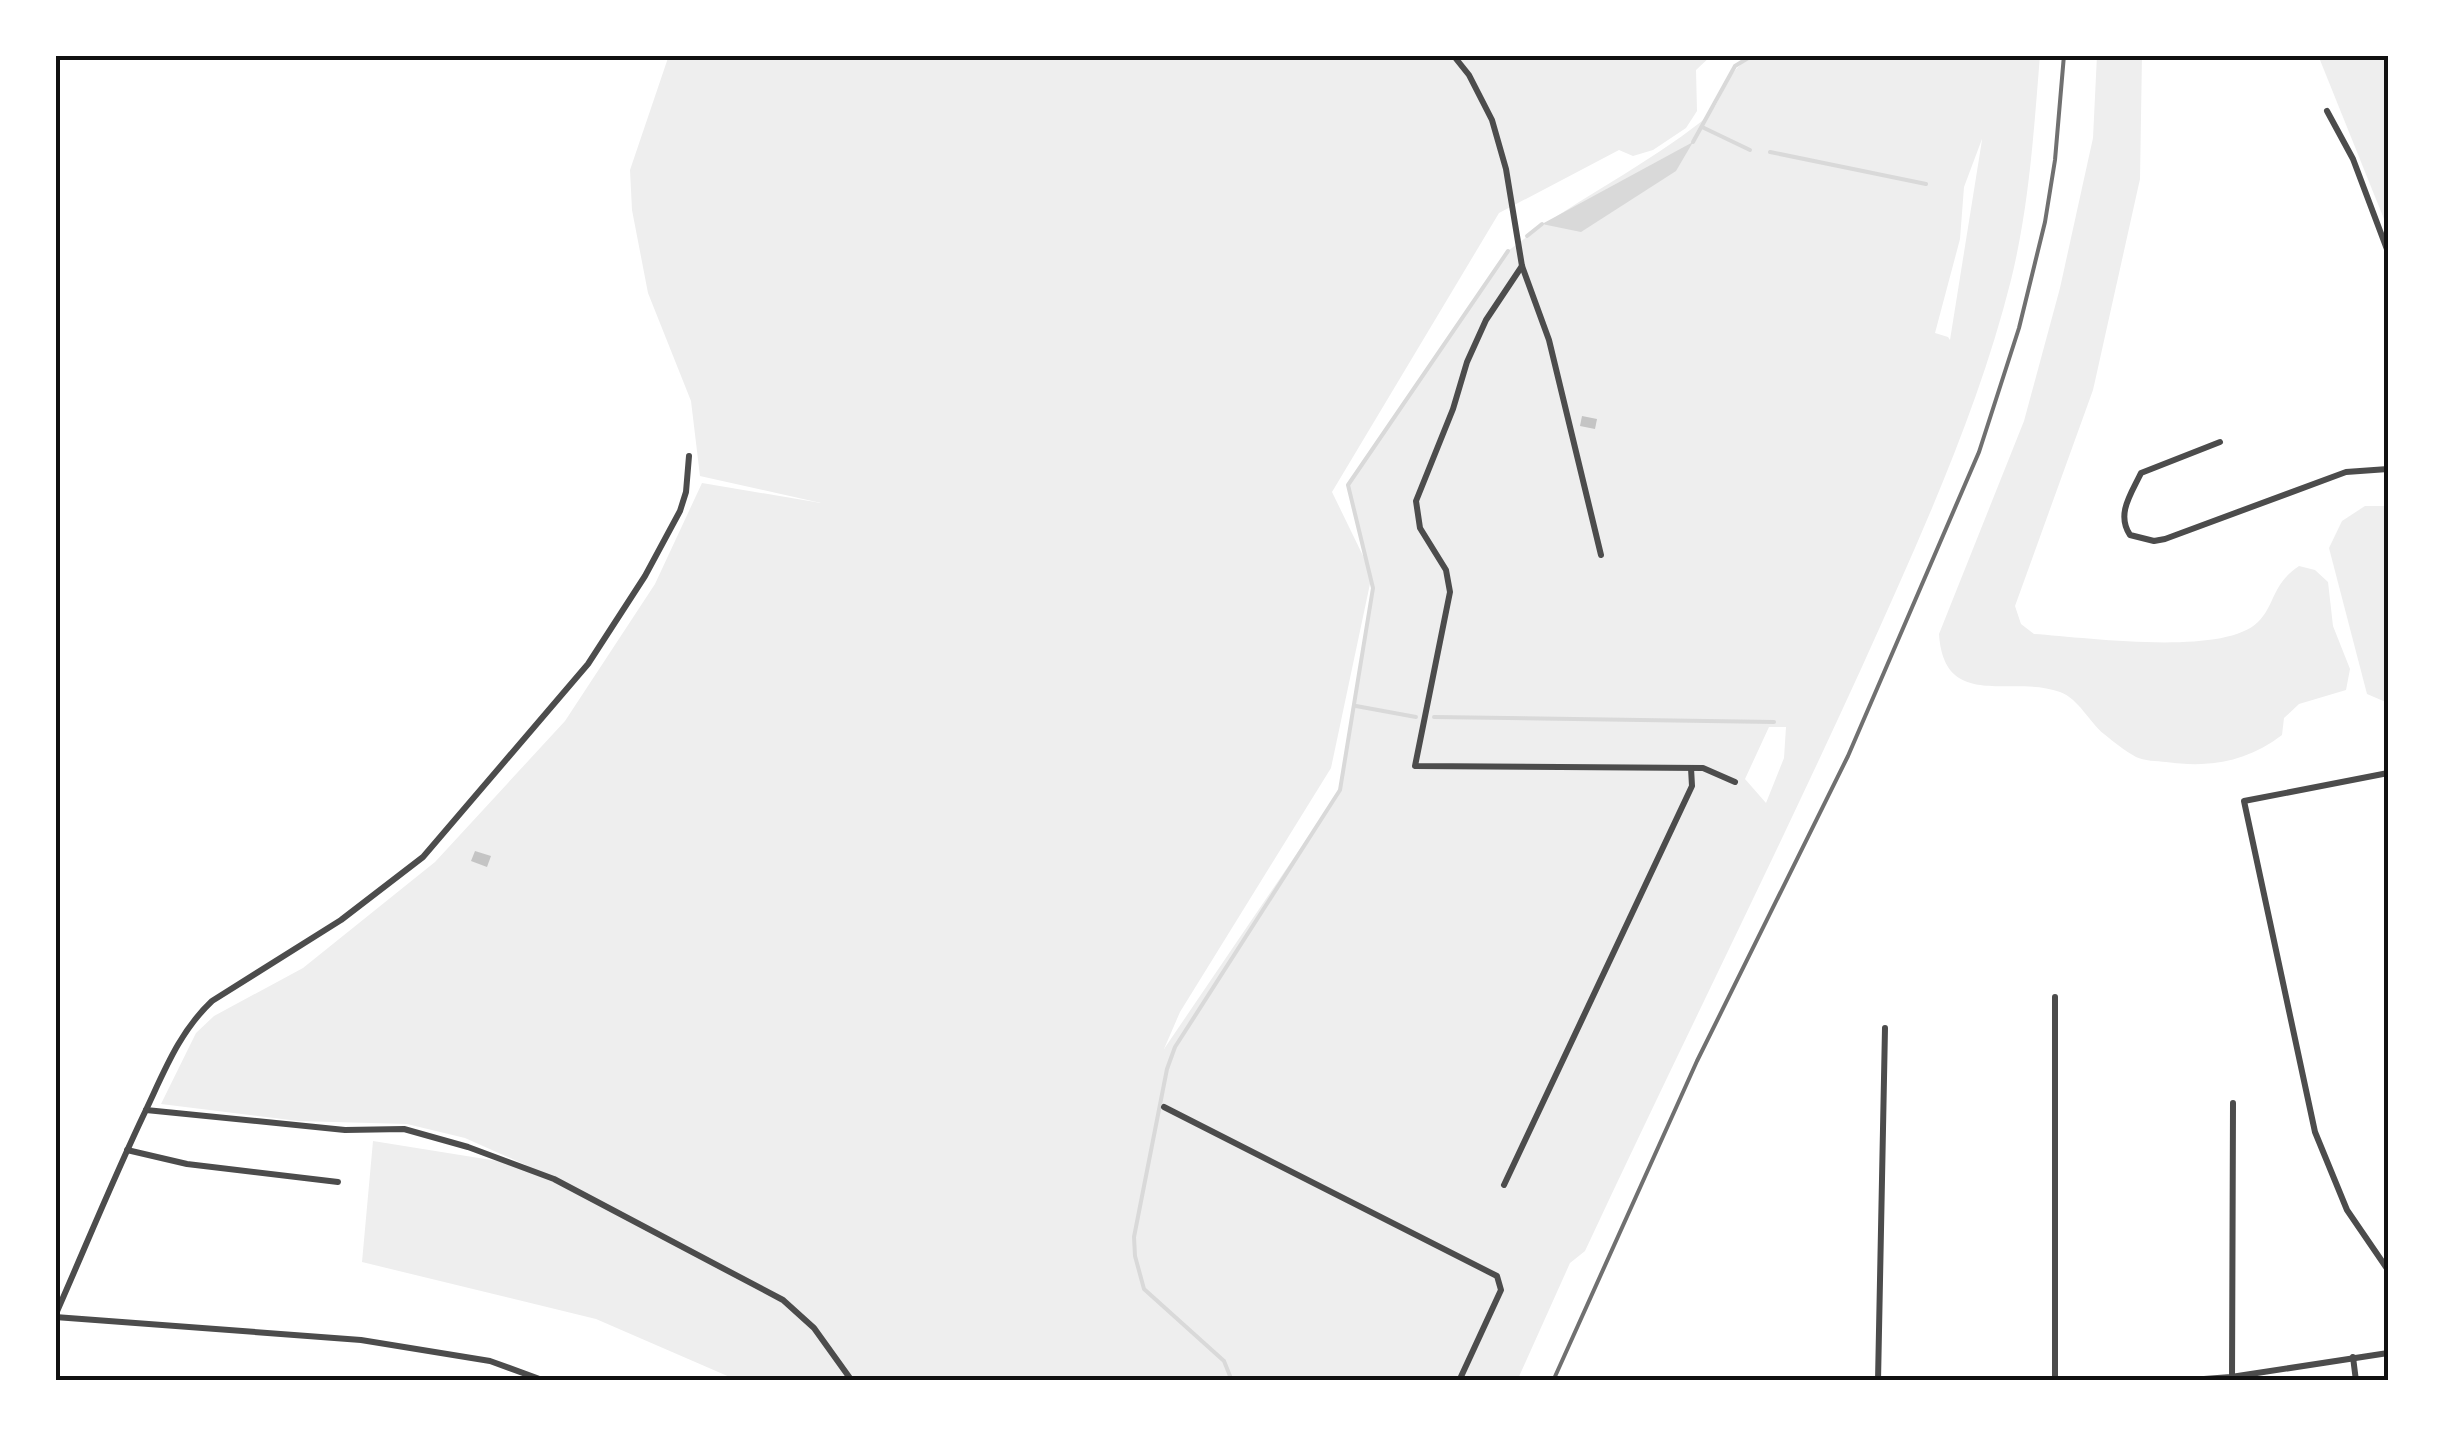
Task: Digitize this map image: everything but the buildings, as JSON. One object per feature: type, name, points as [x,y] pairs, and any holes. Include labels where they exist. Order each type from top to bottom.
[{"type":"street","points":[[1452,55],[1469,76],[1492,120],[1506,169],[1522,266],[1549,340],[1601,555]]},
{"type":"street","points":[[2327,112],[2353,159],[2388,252]]},
{"type":"street","points":[[1522,266],[1486,320],[1467,362],[1416,501],[1420,528],[1446,570],[1450,592],[1415,766],[1690,768],[1711,770],[1735,782]]},
{"type":"street","points":[[2220,442],[2141,473],[2123,515],[2130,536],[2165,539],[2346,472],[2388,469]]},
{"type":"street","points":[[545,1381],[490,1361],[361,1340],[55,1317],[127,1150],[182,1036],[196,1017],[212,1002],[341,920],[423,857],[588,664],[645,576],[680,512],[690,456]]},
{"type":"street","points":[[1504,1184],[1692,786],[1690,768]]},
{"type":"street","points":[[2388,773],[2244,802],[2315,1132],[2347,1210],[2388,1270]]},
{"type":"street","points":[[2055,997],[2055,1381]]},
{"type":"street","points":[[1878,1381],[1885,1028]]},
{"type":"street","points":[[2231,1379],[2233,1104]]},
{"type":"street","points":[[1164,1108],[1497,1276],[1501,1290],[1460,1381]]},
{"type":"street","points":[[146,1110],[346,1130],[404,1129],[554,1180],[783,1300],[814,1328],[852,1381]]},
{"type":"street","points":[[127,1150],[187,1164],[338,1182]]},
{"type":"street","points":[[2177,1381],[2231,1379],[2388,1352]]},
{"type":"street","points":[[2352,1357],[2356,1381]]},
{"type":"shaded area","points":[[669,55],[1712,55],[1696,70],[1697,111],[1686,128],[1653,150],[1633,156],[1619,150],[1499,213],[1332,492],[1367,564],[1348,485],[1508,251],[1702,121],[1742,63],[1753,55],[2040,55],[2027,197],[2011,280],[1981,380],[1945,478],[1793,815],[1585,1251],[1570,1263],[1517,1381],[739,1381],[596,1319],[362,1262],[373,1141],[528,1166],[465,1138],[407,1124],[298,1121],[161,1104],[196,1033],[214,1016],[303,968],[435,862],[565,721],[655,584],[702,483],[821,503],[700,476],[691,401],[648,293],[632,210],[630,170]],"holes":[[[1982,140],[1950,340],[1935,333],[1960,239],[1964,187]],[[1371,579],[1373,588],[1340,790],[1164,1049],[1180,1012],[1331,768]],[[1769,727],[1786,727],[1784,758],[1766,803],[1745,779]]]},
{"type":"shaded area","points":[[2097,55],[2142,55],[2140,179],[2093,390],[2015,606],[2021,624],[2034,634],[2152,642],[2215,639],[2240,633],[2258,622],[2283,580],[2299,566],[2315,570],[2328,582],[2333,626],[2350,669],[2346,690],[2299,704],[2284,718],[2282,735],[2227,761],[2182,764],[2136,757],[2104,734],[2073,700],[2060,692],[1967,682],[1953,673],[1944,658],[1939,634],[2024,421],[2060,288],[2093,138]]},
{"type":"shaded area","points":[[2318,55],[2388,55],[2388,229]]},
{"type":"shaded area","points":[[1693,142],[1676,171],[1581,232],[1542,224]]},
{"type":"shaded area","points":[[2365,506],[2388,506],[2388,703],[2367,694],[2329,548],[2342,521]]},
{"type":"waterway","points":[[1693,142],[1735,66],[1753,55]]},
{"type":"waterway","points":[[1702,127],[1750,150]]},
{"type":"waterway","points":[[1770,152],[1926,184]]},
{"type":"waterway","points":[[1527,236],[1542,224]]},
{"type":"waterway","points":[[1232,1381],[1224,1361],[1144,1289],[1135,1256],[1134,1237],[1167,1069],[1175,1047],[1340,790],[1373,588],[1348,485],[1508,251]]},
{"type":"waterway","points":[[1356,706],[1416,717]]},
{"type":"waterway","points":[[1434,717],[1774,722]]},
{"type":"railway","points":[[1553,1381],[1697,1061],[1848,756],[1979,452],[2019,328],[2045,222],[2064,55]]}]
